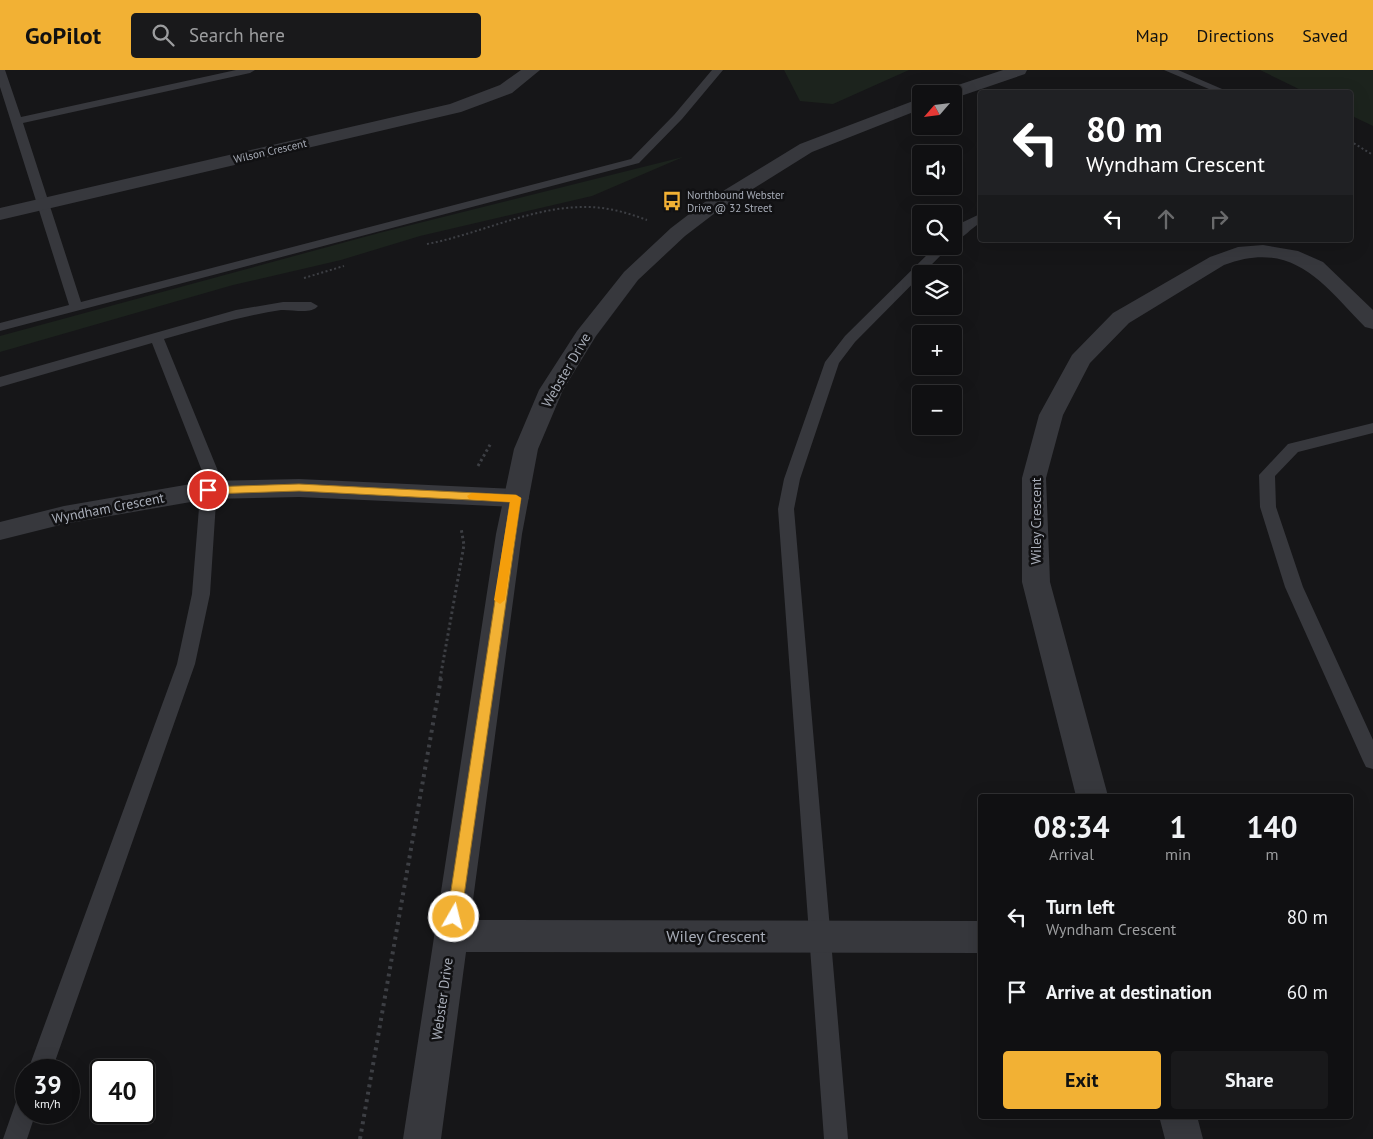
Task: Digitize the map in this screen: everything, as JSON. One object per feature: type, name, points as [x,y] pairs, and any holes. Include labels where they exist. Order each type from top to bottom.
[{"type":"street","name":"Wilson Crescent","points":[[0,214],[455,108],[506,89],[532,70]]},
{"type":"street","points":[[962,90],[1019,70]]},
{"type":"street","name":"Webster Drive","points":[[422,1139],[516,498],[526,449],[551,390],[609,302],[655,253],[678,232],[712,206],[806,148],[912,107]]},
{"type":"street","name":"Wiley Crescent","points":[[1091,794],[1036,582],[1034,478],[1051,415],[1080,360],[1121,318],[1217,261],[1238,253],[1263,251],[1291,255],[1316,266],[1373,322]]},
{"type":"street","name":"Wyndham Crescent","points":[[0,531],[64,515],[208,490],[299,488],[516,498]]},
{"type":"street","name":"Wiley Crescent","points":[[452,936],[978,937]]},
{"type":"street","points":[[1179,1119],[1184,1139]]},
{"type":"lane","points":[[0,70],[76,307]]},
{"type":"lane","points":[[17,121],[250,70]]},
{"type":"lane","points":[[0,327],[635,161],[678,117],[718,70]]},
{"type":"lane","points":[[1169,70],[1219,90]]},
{"type":"lane","points":[[962,229],[978,219]]},
{"type":"lane","points":[[836,1139],[786,509],[792,479],[832,362],[857,333],[935,255]]},
{"type":"lane","points":[[0,382],[241,313],[284,306],[311,306]]},
{"type":"lane","points":[[44,1059],[186,664],[200,594],[210,471],[156,336]]},
{"type":"lane","points":[[1373,428],[1293,448],[1267,475],[1268,507],[1294,587],[1373,761]]},
{"type":"lane","points":[[15,1139],[20,1124]]},
{"type":"path","points":[[1353,143],[1373,155]]},
{"type":"path","points":[[426,244],[472,235],[566,208],[615,210],[653,222]]},
{"type":"path","points":[[302,279],[348,264]]},
{"type":"path","points":[[360,1139],[464,545],[461,528]]},
{"type":"shaded area","points":[[784,70],[909,70],[833,104],[800,101]]},
{"type":"shaded area","points":[[1260,70],[1373,70],[1373,126],[1353,116],[1353,90],[1301,90]]},
{"type":"shaded area","points":[[683,157],[592,196],[420,236],[341,260],[233,285],[0,352],[0,336],[379,233]]},
{"type":"slow traffic","points":[[472,496],[516,498],[500,600]]},
{"type":"place","name":"Northbound Webster Drive @ 32 Street","points":[[672,201]]},
{"type":"route","points":[[208,490],[299,488],[516,498],[509,534],[454,917]]}]
